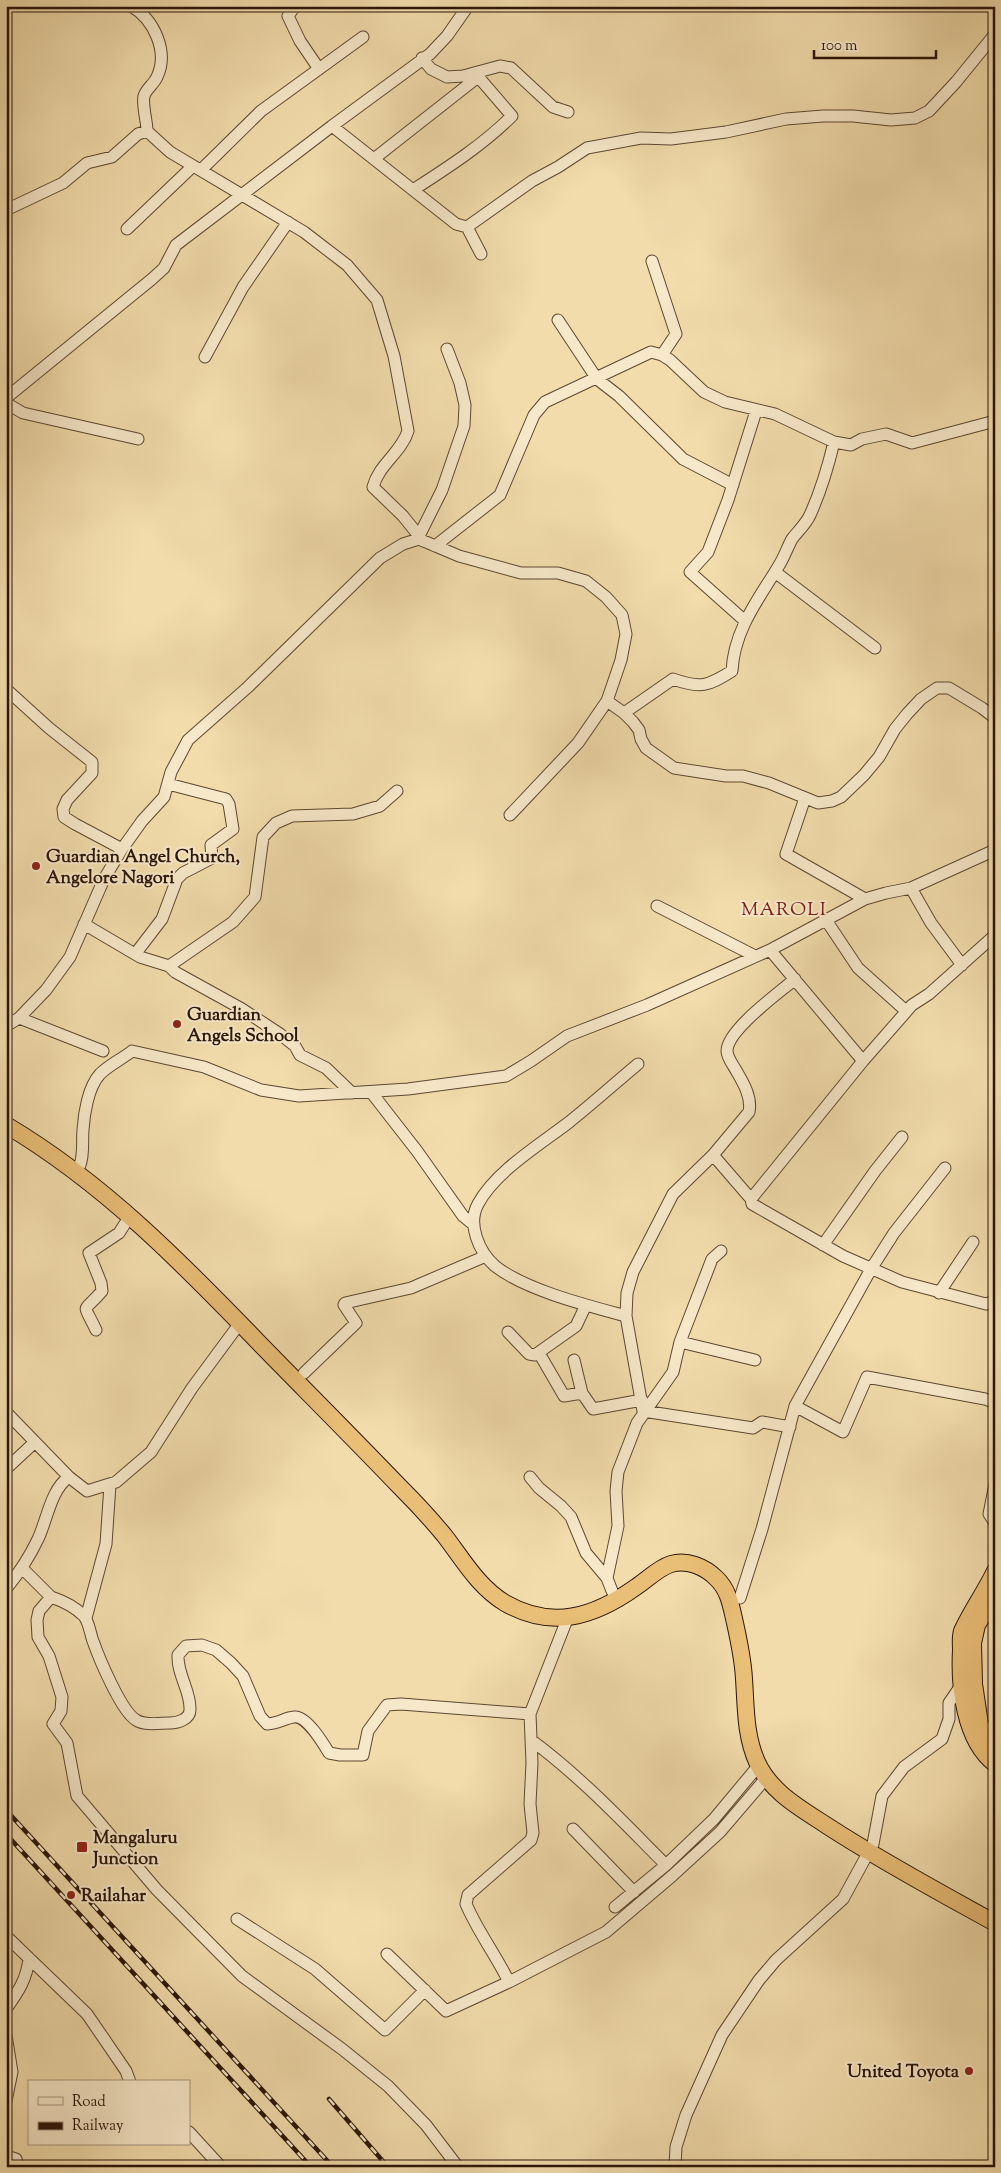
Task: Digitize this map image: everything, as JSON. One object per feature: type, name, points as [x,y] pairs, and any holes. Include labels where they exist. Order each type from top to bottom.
[{"type":"highway","points":[[6,1114],[47,1140],[137,1209],[191,1258],[429,1503],[489,1577],[507,1592],[538,1606],[553,1608],[587,1603],[610,1585],[668,1554],[684,1552],[710,1559],[731,1578],[740,1598],[749,1739],[763,1771],[774,1787],[794,1804],[995,1923]]},
{"type":"highway","points":[[6,1124],[51,1155],[130,1216],[190,1270],[424,1513],[488,1591],[518,1610],[536,1616],[568,1617],[590,1613],[618,1600],[671,1564],[683,1562],[705,1568],[722,1584],[728,1594],[754,1673],[759,1737],[773,1769],[781,1780],[870,1848],[995,1911]]},
{"type":"highway","points":[[995,1571],[962,1633],[960,1668],[970,1724],[976,1740],[987,1758],[995,1764]]},
{"type":"highway","points":[[995,1596],[977,1625],[973,1643],[974,1684],[980,1724],[995,1749]]},
{"type":"street","points":[[131,6],[137,9],[152,26],[158,39],[162,60],[157,77],[144,98],[147,131],[170,152],[288,222],[347,265],[377,300],[394,356],[408,431],[404,443],[376,476],[373,487],[403,516],[421,538],[435,546],[477,561],[521,573],[558,573],[586,581],[606,597],[622,615],[626,634],[621,660],[607,701],[578,743],[510,815]]},
{"type":"street","points":[[295,6],[288,16],[293,29],[319,69]]},
{"type":"street","points":[[6,398],[152,279],[164,268],[176,245],[422,58],[430,54],[448,36],[468,6]]},
{"type":"street","points":[[467,227],[532,182],[558,168],[587,148],[642,138],[671,139],[726,132],[795,118],[853,116],[891,120],[915,118],[929,111],[989,50],[995,34]]},
{"type":"street","points":[[127,229],[261,111],[363,37]]},
{"type":"street","points":[[422,58],[431,69],[447,77],[477,75],[500,66],[511,68],[553,107],[568,112]]},
{"type":"street","points":[[375,158],[477,75]]},
{"type":"street","points":[[412,190],[455,163],[498,130],[512,116],[477,75]]},
{"type":"street","points":[[332,126],[375,158],[456,224],[467,227],[481,254]]},
{"type":"street","points":[[6,210],[63,183],[87,163],[112,157],[138,134],[147,131]]},
{"type":"street","points":[[205,357],[243,287],[288,222]]},
{"type":"street","points":[[652,261],[676,334],[662,355]]},
{"type":"street","points":[[558,320],[597,379],[619,396],[684,459],[733,485]]},
{"type":"street","points":[[6,1026],[19,1018],[46,990],[70,957],[104,879],[142,821],[164,796],[171,772],[188,740],[248,687],[380,558],[403,544],[421,538],[442,490],[464,426],[464,406],[460,383],[447,350]]},
{"type":"street","points":[[435,546],[500,495],[534,415],[545,402],[651,352],[662,355],[670,360],[704,392],[725,402],[756,411],[775,414],[834,442],[851,445],[862,439],[886,434],[912,443],[995,421]]},
{"type":"street","points":[[6,403],[23,413],[138,439]]},
{"type":"street","points":[[745,621],[690,572],[708,552],[733,485],[756,411]]},
{"type":"street","points":[[624,713],[674,679],[690,685],[706,686],[732,670],[732,659],[745,621],[775,572],[791,540],[810,516],[826,476],[834,442]]},
{"type":"street","points":[[775,572],[875,648]]},
{"type":"street","points":[[607,701],[624,713],[639,730],[646,748],[674,768],[726,776],[743,776],[769,783],[818,803],[832,802],[842,797],[879,758],[895,729],[907,714],[921,699],[937,688],[949,688],[966,697],[995,718]]},
{"type":"street","points":[[6,689],[92,762],[92,773],[67,800],[63,809],[64,817],[122,849]]},
{"type":"street","points":[[139,949],[162,919],[177,879],[183,873],[212,858],[211,845],[232,829],[226,799],[168,784]]},
{"type":"street","points":[[169,966],[233,922],[255,897],[263,837],[276,823],[292,816],[353,814],[380,806],[397,791]]},
{"type":"street","points":[[805,798],[786,854],[865,899]]},
{"type":"street","points":[[80,1165],[83,1127],[90,1095],[98,1076],[132,1051],[204,1067],[261,1090],[299,1096],[408,1089],[506,1076],[531,1062],[566,1036],[647,1004],[770,950],[865,899],[886,892],[911,888],[995,850]]},
{"type":"street","points":[[911,888],[931,923],[962,965]]},
{"type":"street","points":[[657,906],[755,956]]},
{"type":"street","points":[[826,920],[858,968],[906,1011]]},
{"type":"street","points":[[84,924],[140,957],[169,966],[175,972],[242,1009],[280,1034],[295,1046],[300,1055],[326,1068],[352,1093]]},
{"type":"street","points":[[750,1199],[906,1011],[930,994],[995,935]]},
{"type":"street","points":[[770,950],[863,1061]]},
{"type":"street","points":[[643,1406],[626,1316],[626,1292],[633,1272],[673,1194],[714,1156],[749,1112],[750,1105],[744,1085],[727,1053],[728,1042],[746,1020],[795,979]]},
{"type":"street","points":[[19,1018],[103,1051]]},
{"type":"street","points":[[626,1316],[552,1294],[520,1280],[496,1266],[486,1256],[478,1242],[474,1225],[477,1205],[502,1175],[638,1064]]},
{"type":"street","points":[[371,1092],[417,1151],[463,1216],[474,1225]]},
{"type":"street","points":[[823,1245],[875,1171],[902,1137]]},
{"type":"street","points":[[714,1156],[750,1199],[752,1204],[823,1245],[902,1282],[986,1304],[995,1299]]},
{"type":"street","points":[[740,1598],[762,1529],[795,1406],[871,1269],[894,1233],[945,1168]]},
{"type":"street","points":[[96,1330],[85,1310],[86,1305],[102,1292],[101,1283],[89,1253],[119,1234],[130,1216]]},
{"type":"street","points":[[939,1293],[973,1242]]},
{"type":"street","points":[[610,1585],[618,1526],[616,1492],[618,1472],[643,1406],[673,1372],[680,1342],[712,1259],[721,1251]]},
{"type":"street","points":[[304,1374],[356,1323],[344,1305],[345,1303],[411,1288],[486,1256]]},
{"type":"street","points":[[508,1332],[532,1355],[576,1326],[586,1305]]},
{"type":"street","points":[[6,1412],[69,1477],[87,1491],[116,1482],[151,1452],[192,1388],[240,1323]]},
{"type":"street","points":[[680,1342],[755,1360]]},
{"type":"street","points":[[539,1352],[564,1396],[582,1393]]},
{"type":"street","points":[[574,1360],[582,1393],[593,1409],[643,1406],[753,1428],[762,1422],[790,1427]]},
{"type":"street","points":[[795,1406],[843,1432],[868,1377],[986,1398],[995,1403]]},
{"type":"street","points":[[6,1469],[35,1442]]},
{"type":"street","points":[[6,1589],[23,1568],[42,1530],[55,1494],[62,1482],[69,1477]]},
{"type":"street","points":[[530,1477],[539,1488],[571,1517],[586,1553],[610,1585]]},
{"type":"street","points":[[110,1484],[106,1544],[86,1618],[93,1642],[115,1692],[136,1720],[146,1723],[177,1723],[186,1718],[190,1710],[186,1689],[177,1666],[178,1655],[186,1646],[202,1645],[216,1650],[243,1676],[260,1716],[268,1724],[279,1723],[295,1716],[300,1718],[308,1724],[329,1752],[340,1755],[363,1755],[368,1731],[388,1705],[401,1704],[530,1714]]},
{"type":"street","points":[[995,1484],[989,1514],[995,1523]]},
{"type":"street","points":[[23,1568],[51,1597],[64,1602],[86,1618]]},
{"type":"street","points":[[51,1597],[40,1611],[37,1620],[38,1637],[49,1656],[62,1697],[61,1711],[53,1724],[67,1743],[77,1796],[157,1890],[242,1976],[342,2049],[388,2086],[426,2125],[458,2167]]},
{"type":"street","points":[[509,1982],[499,1962],[481,1936],[466,1904],[468,1895],[531,1840],[533,1834],[530,1804],[530,1714],[568,1617]]},
{"type":"street","points":[[676,2167],[676,2147],[686,2115],[722,2036],[758,1980],[776,1960],[844,1899],[870,1848],[882,1796],[904,1767],[942,1739],[949,1719],[949,1703],[962,1684]]},
{"type":"street","points":[[531,1740],[553,1756],[606,1805],[666,1866]]},
{"type":"street","points":[[615,1907],[666,1866],[763,1771]]},
{"type":"street","points":[[387,1954],[446,2011],[509,1982],[606,1932],[720,1832],[763,1771]]},
{"type":"street","points":[[573,1829],[634,1892]]},
{"type":"street","points":[[237,1919],[315,1968],[385,2030],[425,1990]]},
{"type":"street","points":[[6,1936],[87,2014],[126,2071],[129,2080]]},
{"type":"street","points":[[6,2009],[21,1988],[28,1970],[29,1958]]},
{"type":"street","points":[[6,2035],[12,2072],[6,2101]]},
{"type":"street","points":[[190,2133],[221,2167]]},
{"type":"street","points":[[6,2156],[16,2159],[18,2167]]},
{"type":"railway","points":[[6,1810],[333,2167]]},
{"type":"railway","points":[[6,1834],[311,2167]]},
{"type":"railway","points":[[329,2099],[388,2167]]},
{"type":"place","name":"Guardian Angel Church, Angelore Nagori","points":[[36,866]]},
{"type":"place","name":"Guardian Angels School","points":[[177,1024]]},
{"type":"place","name":"Mangaluru Junction","points":[[82,1847]]},
{"type":"place","name":"Railahar","points":[[71,1895]]},
{"type":"place","name":"United Toyota","points":[[969,2071]]},
{"type":"district","name":"MAROLI","points":[[784,908]]}]
